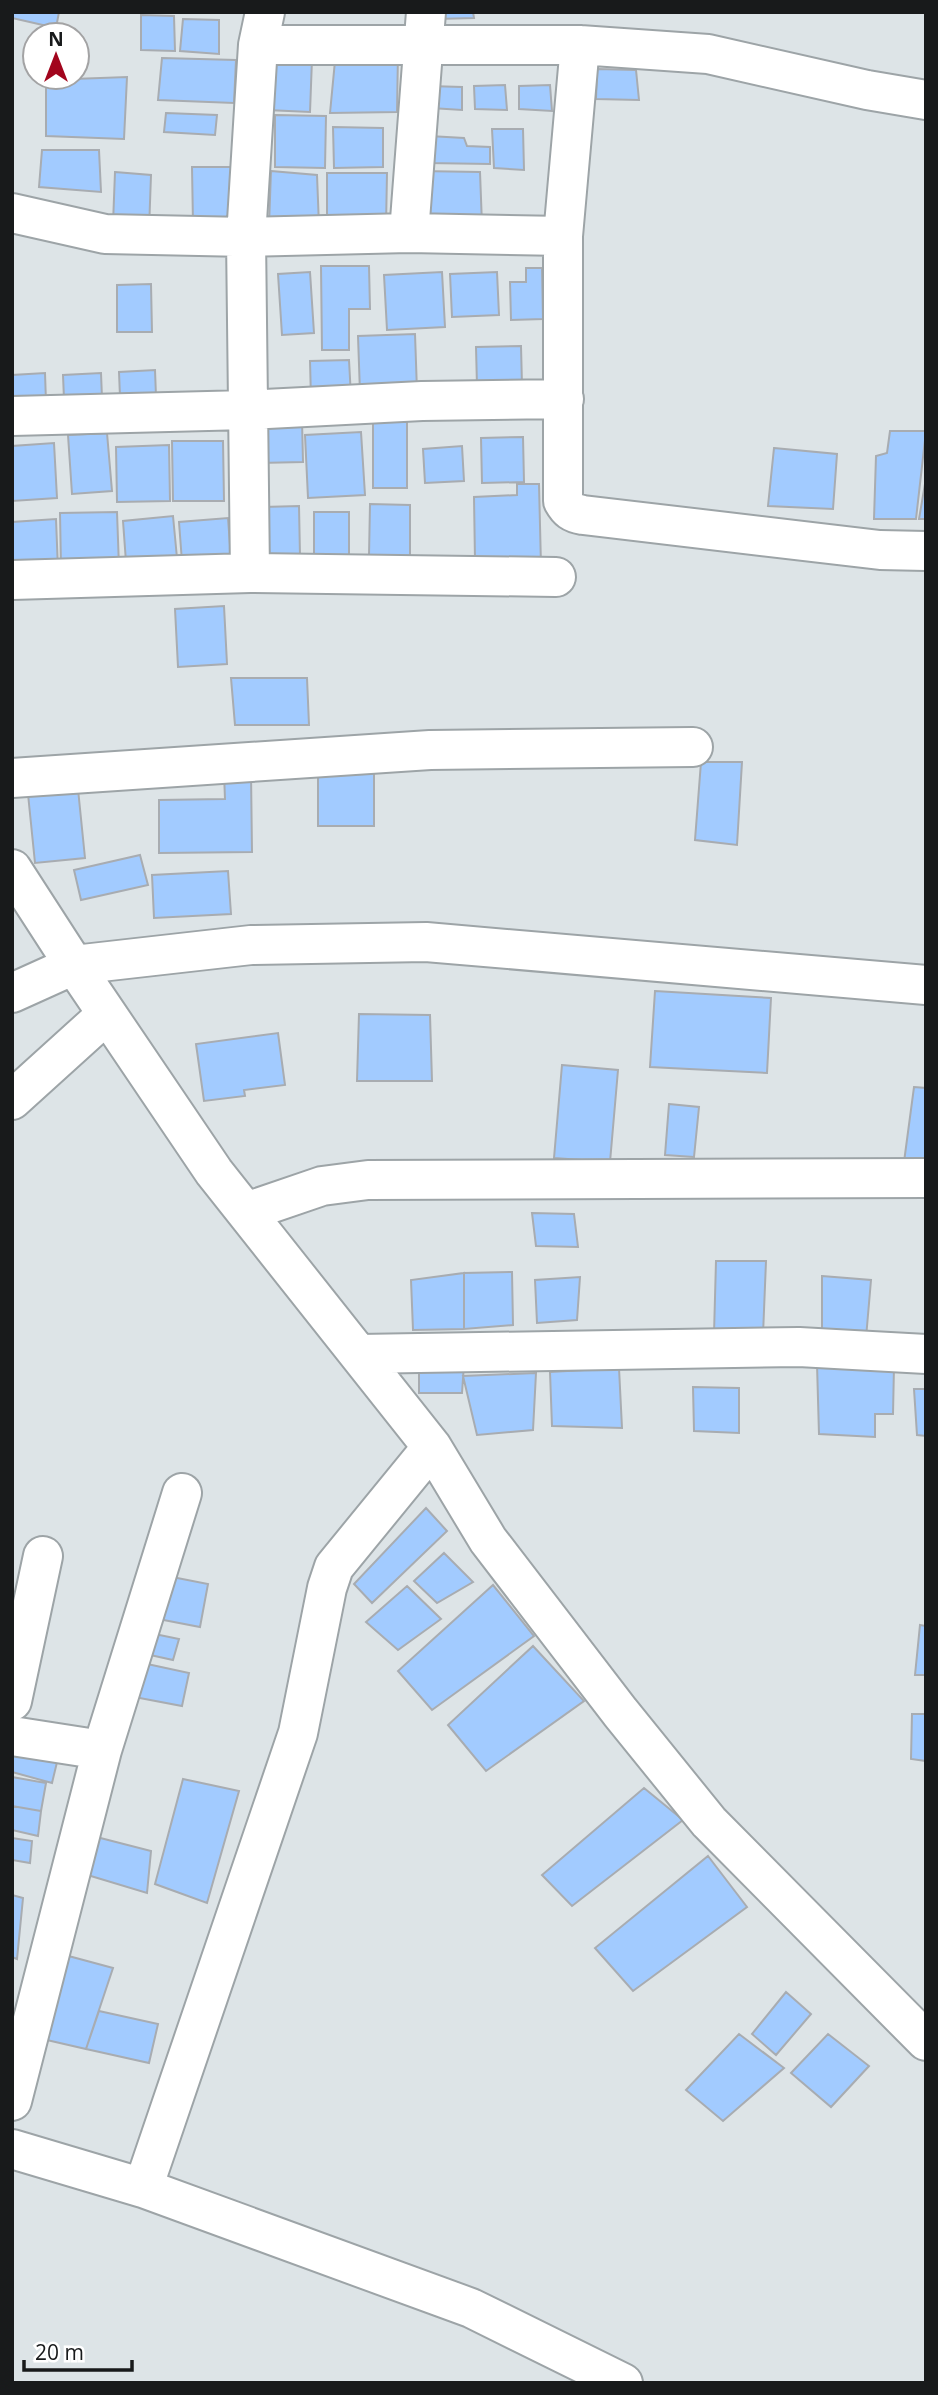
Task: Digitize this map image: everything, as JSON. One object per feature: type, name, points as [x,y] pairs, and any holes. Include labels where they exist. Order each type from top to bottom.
[{"type":"street","points":[[410,233],[425,28]]},
{"type":"street","points":[[250,573],[246,237],[262,29],[425,28],[580,45],[708,54],[867,90],[926,100]]},
{"type":"street","points":[[580,45],[563,236],[563,501],[567,509],[574,513],[880,550],[926,551]]},
{"type":"street","points":[[12,213],[105,234],[246,237],[410,233],[563,236]]},
{"type":"street","points":[[12,416],[247,410],[422,401],[564,399]]},
{"type":"street","points":[[12,580],[250,573],[556,578]]},
{"type":"street","points":[[12,778],[430,750],[693,747]]},
{"type":"street","points":[[12,869],[214,1172],[432,1447],[488,1539],[620,1712],[709,1822],[926,2041]]},
{"type":"street","points":[[12,993],[74,965],[251,945],[426,942],[926,985]]},
{"type":"street","points":[[12,1100],[107,1014]]},
{"type":"street","points":[[246,1212],[322,1186],[368,1180],[926,1178]]},
{"type":"street","points":[[359,1354],[799,1347],[926,1354]]},
{"type":"street","points":[[143,2188],[298,1733],[327,1588],[334,1567],[432,1447]]},
{"type":"street","points":[[12,2101],[102,1750],[181,1493]]},
{"type":"street","points":[[12,1701],[43,1556]]},
{"type":"street","points":[[12,1736],[102,1750]]},
{"type":"street","points":[[12,2149],[143,2188],[471,2308],[623,2383]]},
{"type":"building","points":[[12,12],[59,12],[57,21],[25,21],[12,18]]},
{"type":"building","points":[[436,12],[473,12],[474,18],[436,19]]},
{"type":"building","points":[[141,15],[174,16],[175,51],[141,50]]},
{"type":"building","points":[[183,19],[219,20],[219,54],[180,51]]},
{"type":"building","points":[[398,53],[397,112],[330,113],[335,61]]},
{"type":"building","points":[[267,57],[312,59],[310,112],[267,110]]},
{"type":"building","points":[[162,58],[236,60],[234,103],[158,100]]},
{"type":"building","points":[[597,69],[636,70],[639,100],[596,99]]},
{"type":"building","points":[[127,77],[124,139],[46,136],[46,91],[91,91],[91,78]]},
{"type":"building","points":[[505,85],[507,110],[475,109],[474,86]]},
{"type":"building","points":[[550,85],[552,111],[519,109],[519,86]]},
{"type":"building","points":[[429,86],[462,87],[462,110],[431,108]]},
{"type":"building","points":[[166,113],[217,115],[215,135],[164,132]]},
{"type":"building","points":[[275,115],[326,116],[325,168],[275,167]]},
{"type":"building","points":[[333,127],[383,128],[383,167],[334,168]]},
{"type":"building","points":[[492,129],[523,129],[524,170],[494,168]]},
{"type":"building","points":[[429,136],[464,138],[467,146],[490,147],[490,164],[427,163]]},
{"type":"building","points":[[42,150],[99,150],[101,192],[39,187]]},
{"type":"building","points":[[192,167],[232,167],[229,227],[193,224]]},
{"type":"building","points":[[271,171],[317,175],[319,226],[269,225]]},
{"type":"building","points":[[419,171],[480,172],[482,225],[417,223]]},
{"type":"building","points":[[115,172],[151,175],[149,230],[113,224]]},
{"type":"building","points":[[327,173],[387,173],[386,227],[327,225]]},
{"type":"building","points":[[321,266],[369,266],[370,309],[349,309],[349,350],[322,350]]},
{"type":"building","points":[[526,268],[542,268],[543,319],[511,320],[510,282],[526,282]]},
{"type":"building","points":[[310,272],[314,333],[282,335],[278,274]]},
{"type":"building","points":[[442,272],[445,327],[387,330],[384,275]]},
{"type":"building","points":[[497,272],[499,315],[452,317],[450,274]]},
{"type":"building","points":[[151,284],[152,332],[117,332],[117,285]]},
{"type":"building","points":[[415,334],[417,391],[360,393],[358,336]]},
{"type":"building","points":[[521,346],[522,385],[477,386],[476,347]]},
{"type":"building","points":[[349,360],[351,397],[311,399],[310,361]]},
{"type":"building","points":[[155,370],[156,396],[120,397],[119,372]]},
{"type":"building","points":[[45,373],[46,402],[12,404],[12,375]]},
{"type":"building","points":[[101,373],[102,398],[64,399],[63,375]]},
{"type":"building","points":[[302,421],[303,462],[259,463],[258,422]]},
{"type":"building","points":[[373,422],[407,422],[407,488],[373,488]]},
{"type":"building","points":[[890,431],[926,431],[916,519],[874,519],[876,456],[887,453]]},
{"type":"building","points":[[361,432],[365,495],[308,498],[305,435]]},
{"type":"building","points":[[107,433],[112,491],[72,494],[68,435]]},
{"type":"building","points":[[523,437],[524,482],[482,483],[481,438]]},
{"type":"building","points":[[172,441],[223,441],[224,501],[173,501]]},
{"type":"building","points":[[54,443],[57,498],[12,501],[12,446]]},
{"type":"building","points":[[169,445],[170,501],[117,502],[116,447]]},
{"type":"building","points":[[462,446],[464,481],[425,483],[423,449]]},
{"type":"building","points":[[774,448],[837,454],[833,509],[768,506]]},
{"type":"building","points":[[926,478],[926,519],[919,519]]},
{"type":"building","points":[[517,484],[539,484],[541,566],[475,560],[474,497],[517,495]]},
{"type":"building","points":[[370,504],[410,505],[410,557],[369,556]]},
{"type":"building","points":[[299,506],[300,556],[264,557],[263,507]]},
{"type":"building","points":[[117,512],[119,567],[61,568],[60,513]]},
{"type":"building","points":[[314,512],[349,512],[349,556],[314,556]]},
{"type":"building","points":[[173,516],[177,558],[126,562],[123,521]]},
{"type":"building","points":[[228,518],[231,559],[182,562],[179,522]]},
{"type":"building","points":[[56,519],[58,570],[12,572],[12,522]]},
{"type":"building","points":[[224,606],[227,664],[178,667],[175,609]]},
{"type":"building","points":[[231,678],[307,678],[309,725],[235,725]]},
{"type":"building","points":[[701,762],[742,762],[737,845],[695,840]]},
{"type":"building","points":[[224,773],[251,773],[252,852],[159,853],[159,800],[225,799]]},
{"type":"building","points":[[318,773],[374,773],[374,826],[318,826]]},
{"type":"building","points":[[78,789],[85,858],[35,863],[28,794]]},
{"type":"building","points":[[140,855],[148,885],[81,900],[74,870]]},
{"type":"building","points":[[228,871],[231,914],[154,918],[152,875]]},
{"type":"building","points":[[655,991],[771,998],[767,1073],[650,1067]]},
{"type":"building","points":[[359,1014],[430,1015],[432,1081],[357,1081]]},
{"type":"building","points":[[278,1033],[285,1085],[244,1090],[245,1096],[204,1101],[196,1044]]},
{"type":"building","points":[[562,1065],[618,1070],[610,1162],[554,1158]]},
{"type":"building","points":[[914,1087],[926,1088],[926,1165],[904,1162]]},
{"type":"building","points":[[669,1104],[699,1107],[694,1157],[665,1155]]},
{"type":"building","points":[[532,1213],[574,1214],[578,1247],[536,1246]]},
{"type":"building","points":[[716,1261],[766,1261],[763,1335],[714,1334]]},
{"type":"building","points":[[512,1272],[513,1325],[464,1329],[464,1273]]},
{"type":"building","points":[[464,1273],[464,1329],[413,1330],[411,1280]]},
{"type":"building","points":[[822,1276],[871,1280],[866,1338],[822,1337]]},
{"type":"building","points":[[580,1277],[577,1320],[537,1323],[535,1280]]},
{"type":"building","points":[[464,1364],[462,1393],[419,1393],[419,1366]]},
{"type":"building","points":[[817,1364],[894,1366],[893,1414],[875,1414],[875,1437],[819,1434]]},
{"type":"building","points":[[619,1368],[622,1428],[552,1426],[550,1372]]},
{"type":"building","points":[[536,1373],[533,1430],[477,1435],[463,1376]]},
{"type":"building","points":[[693,1387],[739,1388],[739,1433],[694,1431]]},
{"type":"building","points":[[914,1389],[926,1389],[926,1436],[917,1435]]},
{"type":"building","points":[[426,1508],[447,1531],[372,1603],[354,1584]]},
{"type":"building","points":[[444,1553],[473,1582],[437,1603],[414,1581]]},
{"type":"building","points":[[162,1575],[208,1584],[200,1627],[153,1618]]},
{"type":"building","points":[[493,1585],[534,1636],[432,1710],[398,1671]]},
{"type":"building","points":[[407,1586],[441,1619],[398,1650],[366,1622]]},
{"type":"building","points":[[920,1625],[926,1626],[926,1675],[915,1675]]},
{"type":"building","points":[[145,1632],[179,1639],[173,1660],[141,1653]]},
{"type":"building","points":[[533,1646],[584,1701],[486,1771],[448,1725]]},
{"type":"building","points":[[138,1662],[189,1673],[182,1706],[129,1696]]},
{"type":"building","points":[[912,1714],[926,1714],[926,1761],[911,1759]]},
{"type":"building","points":[[12,1750],[58,1758],[52,1783],[12,1772]]},
{"type":"building","points":[[12,1777],[46,1783],[41,1811],[12,1806]]},
{"type":"building","points":[[183,1779],[239,1791],[207,1903],[155,1884]]},
{"type":"building","points":[[644,1788],[683,1820],[572,1906],[542,1875]]},
{"type":"building","points":[[12,1806],[41,1811],[38,1836],[12,1830]]},
{"type":"building","points":[[81,1833],[151,1851],[147,1893],[71,1870]]},
{"type":"building","points":[[12,1838],[32,1841],[30,1863],[12,1860]]},
{"type":"building","points":[[708,1856],[747,1907],[633,1991],[595,1948]]},
{"type":"building","points":[[12,1895],[23,1898],[17,1959],[12,1957]]},
{"type":"building","points":[[50,1951],[113,1968],[86,2049],[38,2038]]},
{"type":"building","points":[[786,1992],[811,2014],[776,2055],[752,2034]]},
{"type":"building","points":[[99,2011],[158,2024],[149,2063],[86,2049]]},
{"type":"building","points":[[739,2034],[784,2068],[723,2121],[686,2090]]},
{"type":"building","points":[[828,2034],[869,2066],[831,2107],[791,2073]]}]
